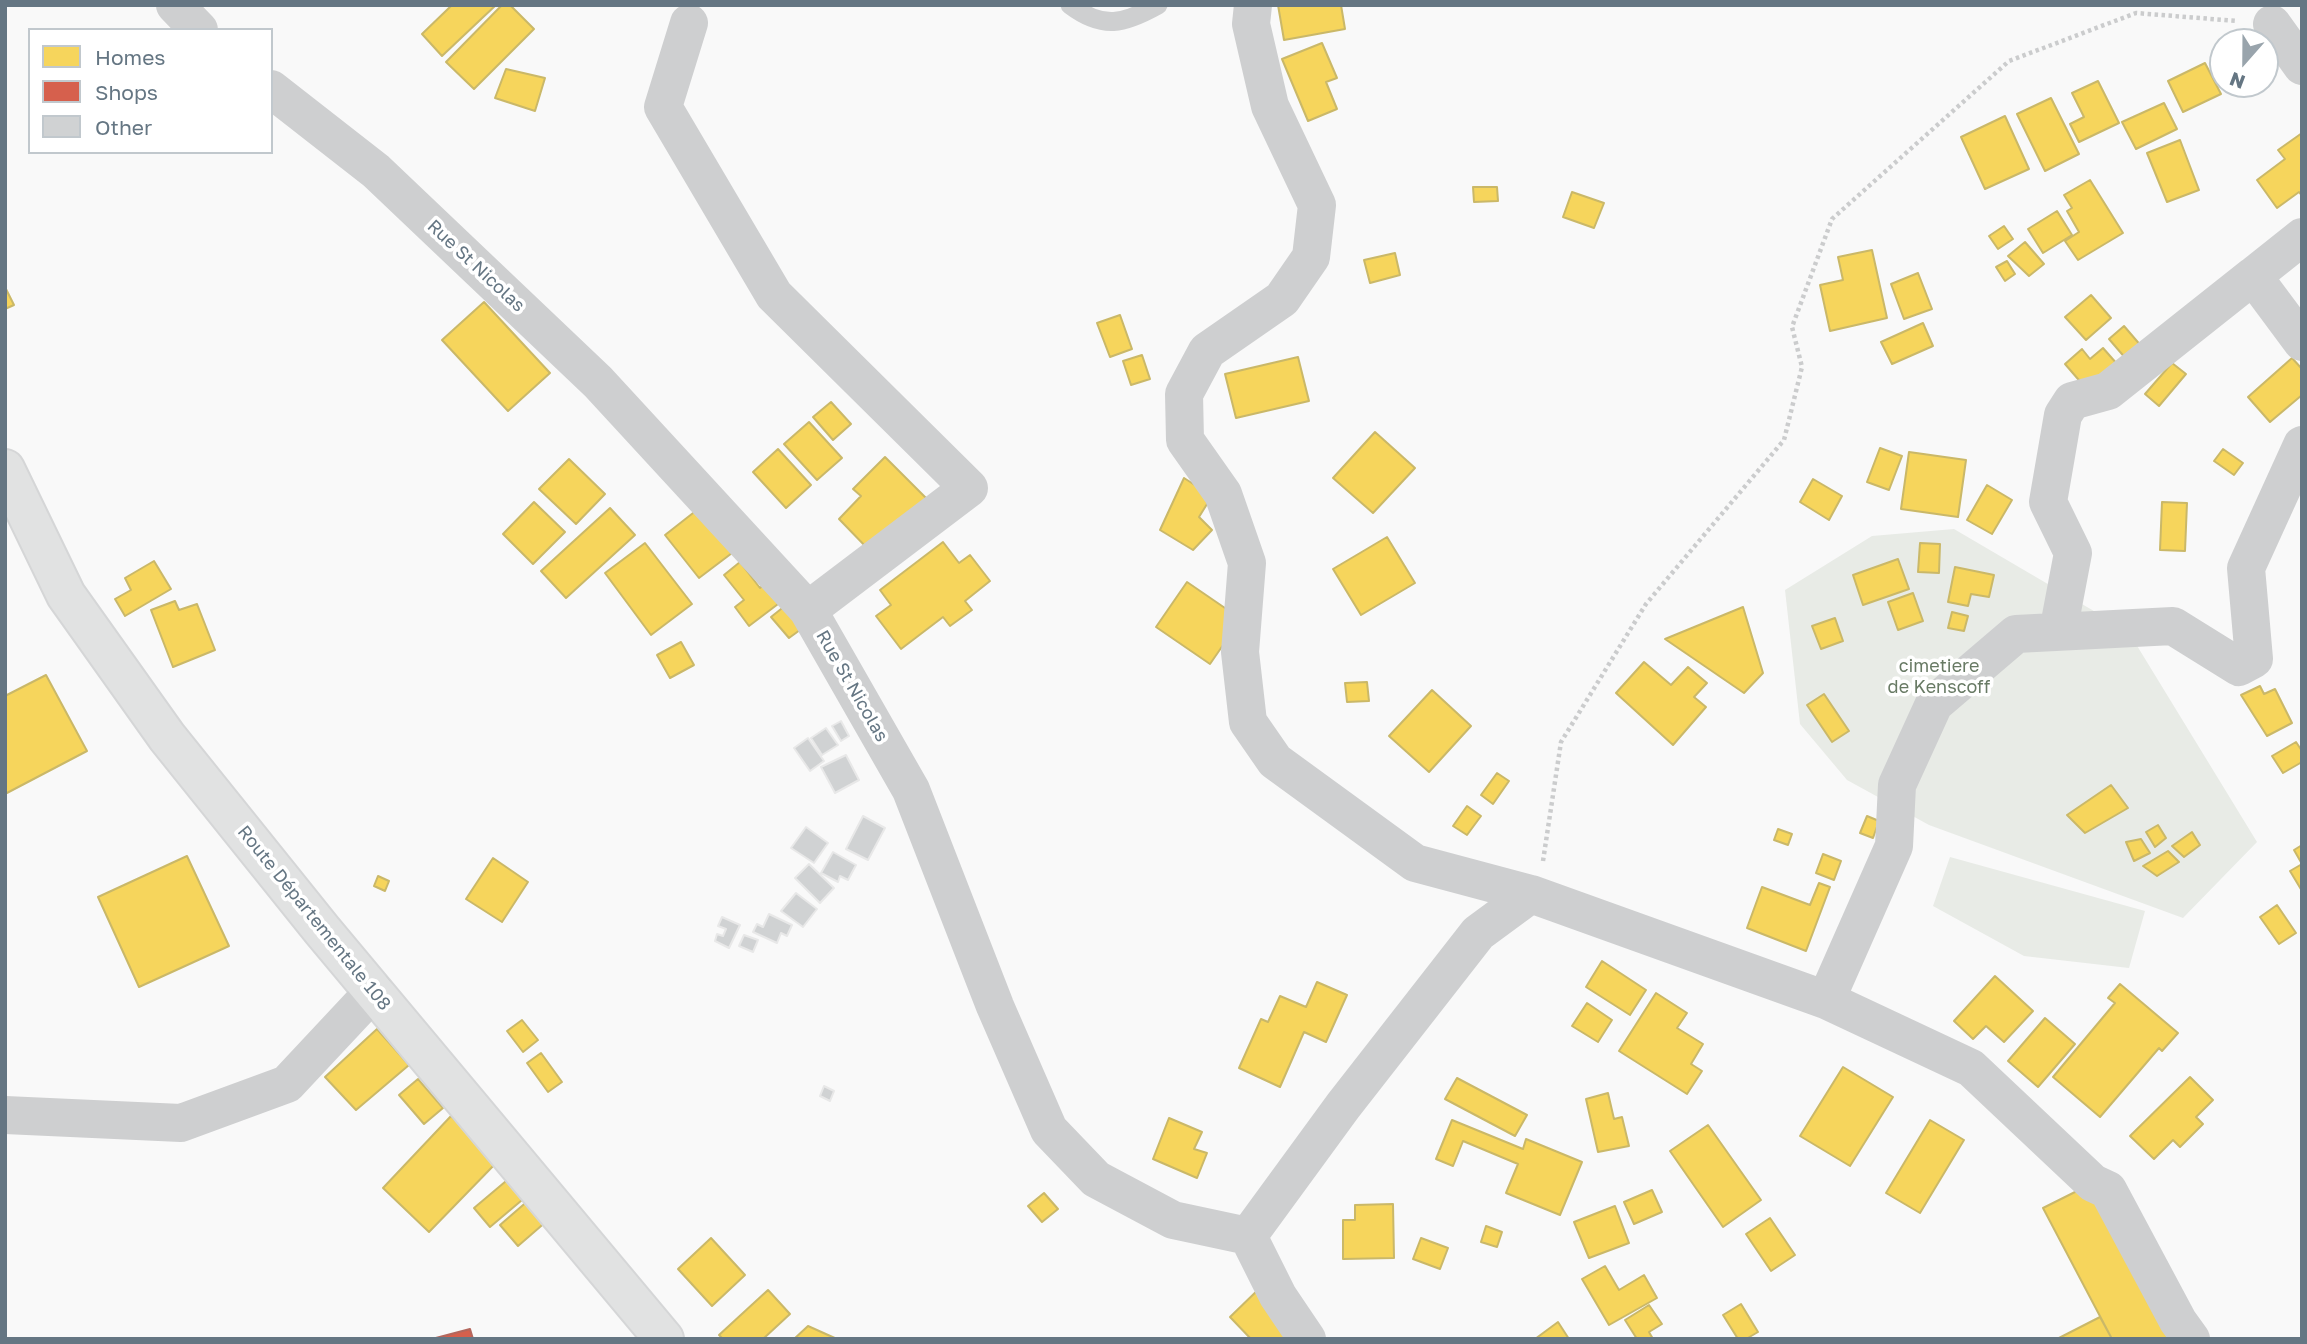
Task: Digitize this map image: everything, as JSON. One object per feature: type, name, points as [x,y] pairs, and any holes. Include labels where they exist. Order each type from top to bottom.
[{"type":"main road","name":"Route Départementale 108","points":[[5,469],[66,595],[167,737],[664,1339]]},
{"type":"street","points":[[175,5],[197,28]]},
{"type":"street","points":[[1253,5],[1251,23],[1270,106],[1317,205],[1311,257],[1282,299],[1207,351],[1184,394],[1185,440],[1223,494],[1247,564],[1240,652],[1248,722],[1275,761],[1415,863],[1534,895],[1826,1000],[1971,1068],[2093,1183],[2108,1190],[2190,1339]]},
{"type":"street","points":[[689,23],[663,107],[774,295],[969,488],[808,610]]},
{"type":"street","points":[[2272,24],[2302,66]]},
{"type":"street","name":"Rue St Nicolas","points":[[273,91],[376,171],[598,382],[808,610],[911,790],[995,1006],[1049,1130],[1096,1179],[1107,1185],[1173,1220],[1248,1236]]},
{"type":"street","points":[[2058,632],[2073,553],[2048,502],[2063,415],[2072,401],[2108,391],[2302,237]]},
{"type":"street","points":[[2253,276],[2302,342]]},
{"type":"street","points":[[1826,1000],[1894,846],[1896,785],[1934,704],[2017,634],[2173,626],[2239,667],[2254,659],[2246,568],[2302,445]]},
{"type":"street","points":[[1307,1339],[1278,1296],[1248,1236],[1343,1106],[1478,933],[1534,895]]},
{"type":"street","points":[[5,1115],[181,1123],[287,1084],[374,991]]},
{"type":"lane","points":[[1070,5],[1090,20],[1130,21],[1158,5]]},
{"type":"path","points":[[1534,895],[1561,742],[1646,604],[1784,440],[1802,368],[1792,327],[1832,219],[2009,61],[2136,13],[2272,24]]},
{"type":"green space","name":"cimetiere de Kenscoff","points":[[1954,529],[2128,631],[2257,842],[2183,918],[1929,825],[1847,780],[1800,724],[1785,590],[1872,536]]},
{"type":"green space","points":[[1950,857],[2145,911],[2129,968],[2024,956],[1933,906]]},
{"type":"building: Homes","points":[[452,5],[496,5],[442,56],[422,34]]},
{"type":"building: Homes","points":[[502,5],[510,5],[534,29],[474,89],[446,62]]},
{"type":"building: Homes","points":[[1278,5],[1341,5],[1345,29],[1284,40]]},
{"type":"building: Homes","points":[[1322,43],[1337,78],[1326,82],[1337,109],[1308,121],[1282,59]]},
{"type":"building: Homes","points":[[2205,63],[2209,71],[2209,98],[2213,98],[2183,112],[2168,81]]},
{"type":"building: Homes","points":[[506,69],[545,78],[535,111],[495,98]]},
{"type":"building: Homes","points":[[2098,81],[2119,123],[2079,142],[2070,124],[2084,117],[2072,93]]},
{"type":"building: Homes","points":[[2051,98],[2079,154],[2045,171],[2017,114]]},
{"type":"building: Homes","points":[[2164,103],[2177,129],[2136,149],[2122,122]]},
{"type":"building: Homes","points":[[2005,116],[2029,169],[1985,189],[1961,137]]},
{"type":"building: Homes","points":[[2302,133],[2302,196],[2299,192],[2277,208],[2257,180],[2285,159],[2278,150]]},
{"type":"building: Homes","points":[[2180,140],[2199,190],[2167,202],[2147,153]]},
{"type":"building: Homes","points":[[2090,180],[2123,233],[2078,260],[2065,241],[2079,232],[2067,211],[2072,208],[2064,195]]},
{"type":"building: Homes","points":[[1473,187],[1497,187],[1498,201],[1474,202]]},
{"type":"building: Homes","points":[[1572,192],[1604,203],[1594,228],[1563,217]]},
{"type":"building: Homes","points":[[2057,211],[2072,235],[2043,253],[2028,229]]},
{"type":"building: Homes","points":[[2004,226],[2013,239],[1998,249],[1989,236]]},
{"type":"building: Homes","points":[[2025,242],[2044,264],[2029,276],[2008,256]]},
{"type":"building: Homes","points":[[1872,250],[1887,318],[1830,331],[1820,285],[1843,280],[1838,257]]},
{"type":"building: Homes","points":[[1395,253],[1400,275],[1370,283],[1364,260]]},
{"type":"building: Homes","points":[[2007,261],[2015,274],[2005,281],[1996,267]]},
{"type":"building: Homes","points":[[1918,273],[1932,309],[1904,319],[1891,284]]},
{"type":"building: Homes","points":[[5,287],[14,305],[5,309]]},
{"type":"building: Homes","points":[[2091,295],[2111,318],[2086,340],[2065,317]]},
{"type":"building: Homes","points":[[484,302],[550,373],[508,411],[442,340]]},
{"type":"building: Homes","points":[[1120,315],[1132,349],[1110,357],[1097,323]]},
{"type":"building: Homes","points":[[1923,323],[1933,346],[1892,364],[1881,342]]},
{"type":"building: Homes","points":[[2124,326],[2142,347],[2127,360],[2109,339]]},
{"type":"building: Homes","points":[[2103,348],[2118,365],[2084,386],[2065,364],[2082,349],[2090,359]]},
{"type":"building: Homes","points":[[1142,355],[1150,379],[1131,385],[1123,361]]},
{"type":"building: Homes","points":[[1298,357],[1309,401],[1236,418],[1225,374]]},
{"type":"building: Homes","points":[[2292,358],[2302,369],[2302,395],[2270,422],[2248,397]]},
{"type":"building: Homes","points":[[2172,363],[2186,374],[2159,406],[2145,394]]},
{"type":"building: Homes","points":[[831,402],[851,424],[833,440],[813,417]]},
{"type":"building: Homes","points":[[809,422],[842,458],[817,480],[784,444]]},
{"type":"building: Homes","points":[[1375,432],[1415,468],[1373,513],[1333,478]]},
{"type":"building: Homes","points":[[1880,448],[1902,456],[1889,490],[1867,482]]},
{"type":"building: Homes","points":[[778,449],[811,485],[786,508],[753,472]]},
{"type":"building: Homes","points":[[2223,449],[2243,463],[2234,475],[2214,461]]},
{"type":"building: Homes","points":[[1909,452],[1966,460],[1958,517],[1901,509]]},
{"type":"building: Homes","points":[[885,457],[929,501],[869,550],[839,519],[861,496],[853,489]]},
{"type":"building: Homes","points":[[569,459],[605,494],[576,524],[539,489]]},
{"type":"building: Homes","points":[[1184,478],[1212,496],[1199,517],[1212,530],[1193,550],[1160,530]]},
{"type":"building: Homes","points":[[1813,479],[1842,496],[1829,520],[1800,502]]},
{"type":"building: Homes","points":[[1987,485],[2012,500],[1992,534],[1967,520]]},
{"type":"building: Homes","points":[[534,502],[565,532],[533,564],[503,534]]},
{"type":"building: Homes","points":[[2162,502],[2187,503],[2185,551],[2160,550]]},
{"type":"building: Homes","points":[[702,506],[736,550],[699,578],[665,535]]},
{"type":"building: Homes","points":[[610,508],[635,535],[566,598],[541,571]]},
{"type":"building: Homes","points":[[1387,537],[1415,583],[1361,615],[1333,569]]},
{"type":"building: Homes","points":[[943,542],[959,563],[970,555],[990,581],[965,601],[972,610],[950,626],[943,617],[901,649],[876,616],[891,605],[880,590]]},
{"type":"building: Homes","points":[[645,543],[692,604],[651,635],[605,573]]},
{"type":"building: Homes","points":[[1920,543],[1940,544],[1939,573],[1918,572]]},
{"type":"building: Homes","points":[[1898,559],[1909,589],[1863,605],[1853,575]]},
{"type":"building: Homes","points":[[154,561],[171,589],[125,616],[115,599],[131,590],[125,578]]},
{"type":"building: Homes","points":[[740,562],[760,588],[767,582],[782,601],[749,626],[735,607],[744,600],[724,575]]},
{"type":"building: Homes","points":[[1955,567],[1994,575],[1989,597],[1971,594],[1968,606],[1948,602]]},
{"type":"building: Homes","points":[[1187,582],[1241,619],[1210,664],[1156,627]]},
{"type":"building: Homes","points":[[1913,593],[1923,621],[1898,630],[1888,602]]},
{"type":"building: Homes","points":[[175,601],[179,610],[197,604],[215,650],[173,667],[151,610]]},
{"type":"building: Homes","points":[[786,605],[804,627],[789,638],[771,617]]},
{"type":"building: Homes","points":[[1743,607],[1763,673],[1744,693],[1665,639]]},
{"type":"building: Homes","points":[[1952,612],[1968,616],[1964,631],[1948,628]]},
{"type":"building: Homes","points":[[1835,618],[1843,641],[1821,649],[1812,626]]},
{"type":"building: Homes","points":[[681,642],[694,665],[670,678],[657,655]]},
{"type":"building: Homes","points":[[1644,662],[1671,685],[1688,667],[1707,683],[1694,697],[1706,707],[1673,745],[1616,693]]},
{"type":"building: Homes","points":[[46,675],[87,751],[5,794],[5,696]]},
{"type":"building: Homes","points":[[1367,682],[1369,701],[1347,702],[1345,683]]},
{"type":"building: Homes","points":[[2260,686],[2264,694],[2275,689],[2292,723],[2267,736],[2241,695]]},
{"type":"building: Homes","points":[[1432,690],[1471,726],[1429,772],[1389,736]]},
{"type":"building: Homes","points":[[1824,694],[1849,731],[1832,742],[1807,705]]},
{"type":"building: Homes","points":[[2296,742],[2302,751],[2302,762],[2283,773],[2272,756]]},
{"type":"building: Homes","points":[[1497,773],[1509,781],[1493,804],[1481,795]]},
{"type":"building: Homes","points":[[2111,785],[2128,808],[2085,833],[2067,815]]},
{"type":"building: Homes","points":[[1467,806],[1481,816],[1467,835],[1453,826]]},
{"type":"building: Homes","points":[[1867,816],[1879,821],[1873,838],[1860,833]]},
{"type":"building: Homes","points":[[2158,825],[2166,838],[2155,847],[2146,832]]},
{"type":"building: Homes","points":[[1778,829],[1792,834],[1788,845],[1774,840]]},
{"type":"building: Homes","points":[[2192,832],[2200,845],[2184,857],[2172,846]]},
{"type":"building: Homes","points":[[2141,839],[2150,853],[2134,861],[2126,842]]},
{"type":"building: Homes","points":[[2302,845],[2302,864],[2294,850]]},
{"type":"building: Homes","points":[[2168,851],[2179,862],[2157,876],[2143,866]]},
{"type":"building: Homes","points":[[1823,854],[1841,861],[1834,880],[1816,873]]},
{"type":"building: Homes","points":[[187,856],[229,946],[139,987],[98,897]]},
{"type":"building: Homes","points":[[493,858],[528,882],[502,922],[466,899]]},
{"type":"building: Homes","points":[[2302,864],[2302,891],[2290,871]]},
{"type":"building: Homes","points":[[378,876],[389,881],[385,891],[374,886]]},
{"type":"building: Homes","points":[[1819,883],[1830,887],[1806,951],[1747,928],[1762,887],[1810,905]]},
{"type":"building: Homes","points":[[2277,905],[2296,933],[2279,944],[2260,917]]},
{"type":"building: Homes","points":[[1602,961],[1646,990],[1630,1015],[1586,987]]},
{"type":"building: Homes","points":[[1995,976],[2033,1011],[2004,1042],[1986,1026],[1973,1039],[1954,1021]]},
{"type":"building: Homes","points":[[1317,982],[1347,995],[1326,1042],[1304,1032],[1280,1087],[1239,1068],[1261,1019],[1268,1022],[1280,996],[1306,1007]]},
{"type":"building: Homes","points":[[2120,984],[2178,1033],[2162,1051],[2159,1048],[2100,1117],[2053,1077],[2115,1003],[2108,998]]},
{"type":"building: Homes","points":[[1656,993],[1687,1013],[1677,1028],[1703,1044],[1691,1064],[1702,1071],[1687,1094],[1619,1051]]},
{"type":"building: Homes","points":[[1587,1003],[1612,1020],[1598,1042],[1572,1026]]},
{"type":"building: Homes","points":[[2045,1018],[2075,1044],[2038,1087],[2008,1061]]},
{"type":"building: Homes","points":[[522,1020],[538,1040],[523,1052],[507,1031]]},
{"type":"building: Homes","points":[[377,1029],[409,1065],[356,1110],[325,1077]]},
{"type":"building: Homes","points":[[541,1053],[562,1082],[548,1092],[527,1063]]},
{"type":"building: Homes","points":[[1843,1067],[1893,1097],[1850,1166],[1800,1136]]},
{"type":"building: Homes","points":[[2190,1077],[2213,1100],[2196,1117],[2203,1124],[2180,1147],[2173,1140],[2154,1159],[2130,1136]]},
{"type":"building: Homes","points":[[1457,1078],[1527,1115],[1515,1136],[1445,1099]]},
{"type":"building: Homes","points":[[418,1079],[443,1108],[424,1124],[399,1095]]},
{"type":"building: Homes","points":[[1608,1093],[1614,1119],[1622,1117],[1629,1146],[1598,1152],[1586,1099]]},
{"type":"building: Homes","points":[[451,1116],[498,1161],[429,1232],[383,1188]]},
{"type":"building: Homes","points":[[1169,1118],[1202,1132],[1194,1149],[1207,1153],[1197,1178],[1153,1159]]},
{"type":"building: Homes","points":[[1452,1120],[1523,1149],[1526,1139],[1582,1162],[1560,1215],[1506,1193],[1518,1164],[1463,1141],[1453,1166],[1436,1159]]},
{"type":"building: Homes","points":[[1930,1120],[1964,1140],[1920,1213],[1886,1193]]},
{"type":"building: Homes","points":[[1708,1125],[1761,1200],[1723,1227],[1670,1151]]},
{"type":"building: Homes","points":[[512,1176],[528,1195],[490,1227],[474,1208]]},
{"type":"building: Homes","points":[[2093,1183],[2175,1339],[2112,1339],[2043,1208]]},
{"type":"building: Homes","points":[[1652,1190],[1662,1212],[1634,1224],[1624,1202]]},
{"type":"building: Homes","points":[[1044,1193],[1058,1209],[1042,1222],[1028,1206]]},
{"type":"building: Homes","points":[[530,1199],[548,1220],[518,1246],[500,1225]]},
{"type":"building: Homes","points":[[1393,1204],[1394,1258],[1343,1259],[1343,1220],[1355,1220],[1355,1205]]},
{"type":"building: Homes","points":[[1615,1206],[1629,1243],[1589,1258],[1574,1222]]},
{"type":"building: Homes","points":[[1770,1218],[1795,1255],[1771,1271],[1746,1234]]},
{"type":"building: Homes","points":[[1486,1226],[1502,1232],[1497,1247],[1481,1242]]},
{"type":"building: Homes","points":[[711,1238],[745,1275],[712,1306],[678,1269]]},
{"type":"building: Homes","points":[[1421,1238],[1448,1248],[1440,1269],[1413,1259]]},
{"type":"building: Homes","points":[[1605,1266],[1619,1290],[1644,1275],[1657,1298],[1609,1325],[1582,1279]]},
{"type":"building: Homes","points":[[1263,1285],[1300,1323],[1283,1339],[1251,1339],[1230,1317]]},
{"type":"building: Homes","points":[[768,1290],[790,1314],[763,1339],[723,1339],[719,1335]]},
{"type":"building: Homes","points":[[1741,1304],[1758,1332],[1746,1339],[1738,1339],[1723,1315]]},
{"type":"building: Homes","points":[[1649,1305],[1662,1324],[1649,1332],[1653,1339],[1637,1339],[1625,1320]]},
{"type":"building: Homes","points":[[2100,1317],[2112,1339],[2057,1339]]},
{"type":"building: Homes","points":[[1558,1322],[1569,1339],[1535,1339]]},
{"type":"building: Homes","points":[[808,1326],[837,1339],[794,1339]]},
{"type":"building: Shops","points":[[470,1329],[473,1339],[432,1339]]},
{"type":"building: Other","points":[[841,721],[849,736],[841,741],[832,726]]},
{"type":"building: Other","points":[[826,728],[838,745],[822,755],[811,738]]},
{"type":"building: Other","points":[[808,738],[824,761],[810,771],[794,748]]},
{"type":"building: Other","points":[[846,755],[859,780],[835,793],[821,767]]},
{"type":"building: Other","points":[[863,816],[885,828],[868,860],[846,849]]},
{"type":"building: Other","points":[[806,827],[828,843],[814,863],[791,848]]},
{"type":"building: Other","points":[[833,852],[856,865],[848,880],[840,876],[838,882],[821,873]]},
{"type":"building: Other","points":[[809,864],[834,888],[820,903],[795,878]]},
{"type":"building: Other","points":[[796,893],[817,909],[803,927],[781,911]]},
{"type":"building: Other","points":[[769,914],[792,925],[787,936],[781,933],[777,943],[753,932],[757,924],[763,927]]},
{"type":"building: Other","points":[[722,917],[740,925],[729,948],[715,941],[717,934],[723,936],[726,929],[718,926]]},
{"type":"building: Other","points":[[744,935],[758,940],[753,952],[739,946]]},
{"type":"building: Other","points":[[824,1086],[834,1091],[830,1101],[820,1096]]}]
